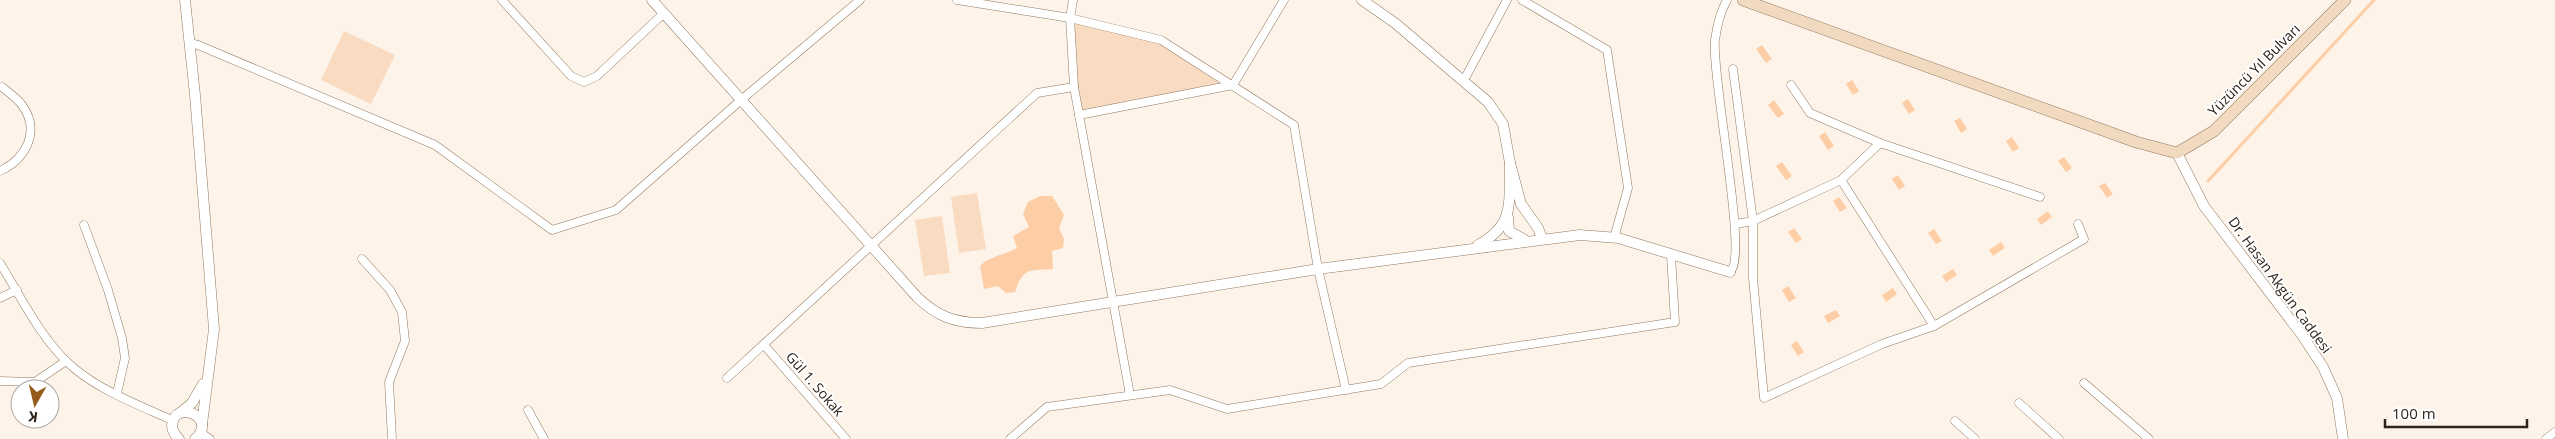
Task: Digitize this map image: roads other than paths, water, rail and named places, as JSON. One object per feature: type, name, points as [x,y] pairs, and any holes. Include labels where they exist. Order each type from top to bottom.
[{"type":"main road","points":[[1743,0],[2118,136],[2177,153]]},
{"type":"main road","name":"Yüzüncü Yıl Bulvarı","points":[[2177,153],[2214,131],[2345,0]]},
{"type":"street","points":[[185,0],[214,329],[206,379],[202,434]]},
{"type":"street","points":[[502,0],[571,76],[584,82],[597,76],[664,13]]},
{"type":"street","points":[[652,0],[917,297],[933,312],[952,321],[982,323],[1318,269],[1580,234],[1614,238],[1730,272],[1735,266],[1736,224],[1716,73],[1715,40],[1722,9],[1727,0]]},
{"type":"street","points":[[189,43],[208,48],[435,145],[552,230],[616,210],[740,100],[860,0]]},
{"type":"street","points":[[957,0],[1070,18],[1161,40],[1294,125],[1318,269],[1346,390]]},
{"type":"street","points":[[1074,0],[1070,18],[1074,86],[1130,395]]},
{"type":"street","points":[[1079,115],[1234,85],[1284,0]]},
{"type":"street","points":[[1362,0],[1396,23],[1464,80],[1497,113],[1503,124],[1510,163],[1521,204],[1538,228],[1542,238]]},
{"type":"street","points":[[1464,80],[1507,0]]},
{"type":"street","points":[[1522,0],[1607,50],[1628,188],[1614,238]]},
{"type":"street","points":[[1733,69],[1753,221],[1753,278],[1764,398],[1882,344],[1934,326],[2084,239],[2078,224]]},
{"type":"street","points":[[1791,85],[1810,114],[1880,143],[2040,197]]},
{"type":"street","points":[[727,378],[872,247],[1037,93],[1074,86]]},
{"type":"street","points":[[0,171],[19,159],[26,150],[30,133],[27,112],[21,102],[2,87]]},
{"type":"street","points":[[1736,224],[1753,221],[1842,180],[1880,143]]},
{"type":"street","name":"Dr. Hasan Akgün Caddesi","points":[[2177,153],[2204,206],[2302,335],[2323,367],[2337,398],[2343,439]]},
{"type":"street","points":[[1510,163],[1509,231],[1519,238],[1527,240]]},
{"type":"street","points":[[1842,180],[1934,326]]},
{"type":"street","points":[[1473,247],[1491,237],[1502,226],[1508,214]]},
{"type":"street","points":[[84,226],[108,290],[122,338],[125,358],[117,393]]},
{"type":"street","points":[[1010,439],[1047,407],[1170,390],[1227,409],[1381,384],[1408,363],[1674,322],[1671,255]]},
{"type":"street","points":[[362,259],[390,290],[402,312],[405,341],[389,382],[392,439]]},
{"type":"street","points":[[0,263],[53,346],[66,361],[93,381],[176,418],[192,413],[202,434]]},
{"type":"street","points":[[0,298],[17,290]]},
{"type":"street","name":"Gül 1. Sokak","points":[[764,345],[846,439]]},
{"type":"street","points":[[0,381],[35,382],[66,361]]},
{"type":"street","points":[[177,438],[172,428],[176,418],[192,403],[206,379]]},
{"type":"street","points":[[2084,383],[2148,439]]},
{"type":"street","points":[[2019,403],[2059,439]]},
{"type":"street","points":[[528,410],[544,439]]},
{"type":"street","points":[[1955,421],[1975,439]]},
{"type":"street","points":[[2546,439],[2555,432]]},
{"type":"waterway","points":[[2208,181],[2374,0]]}]
